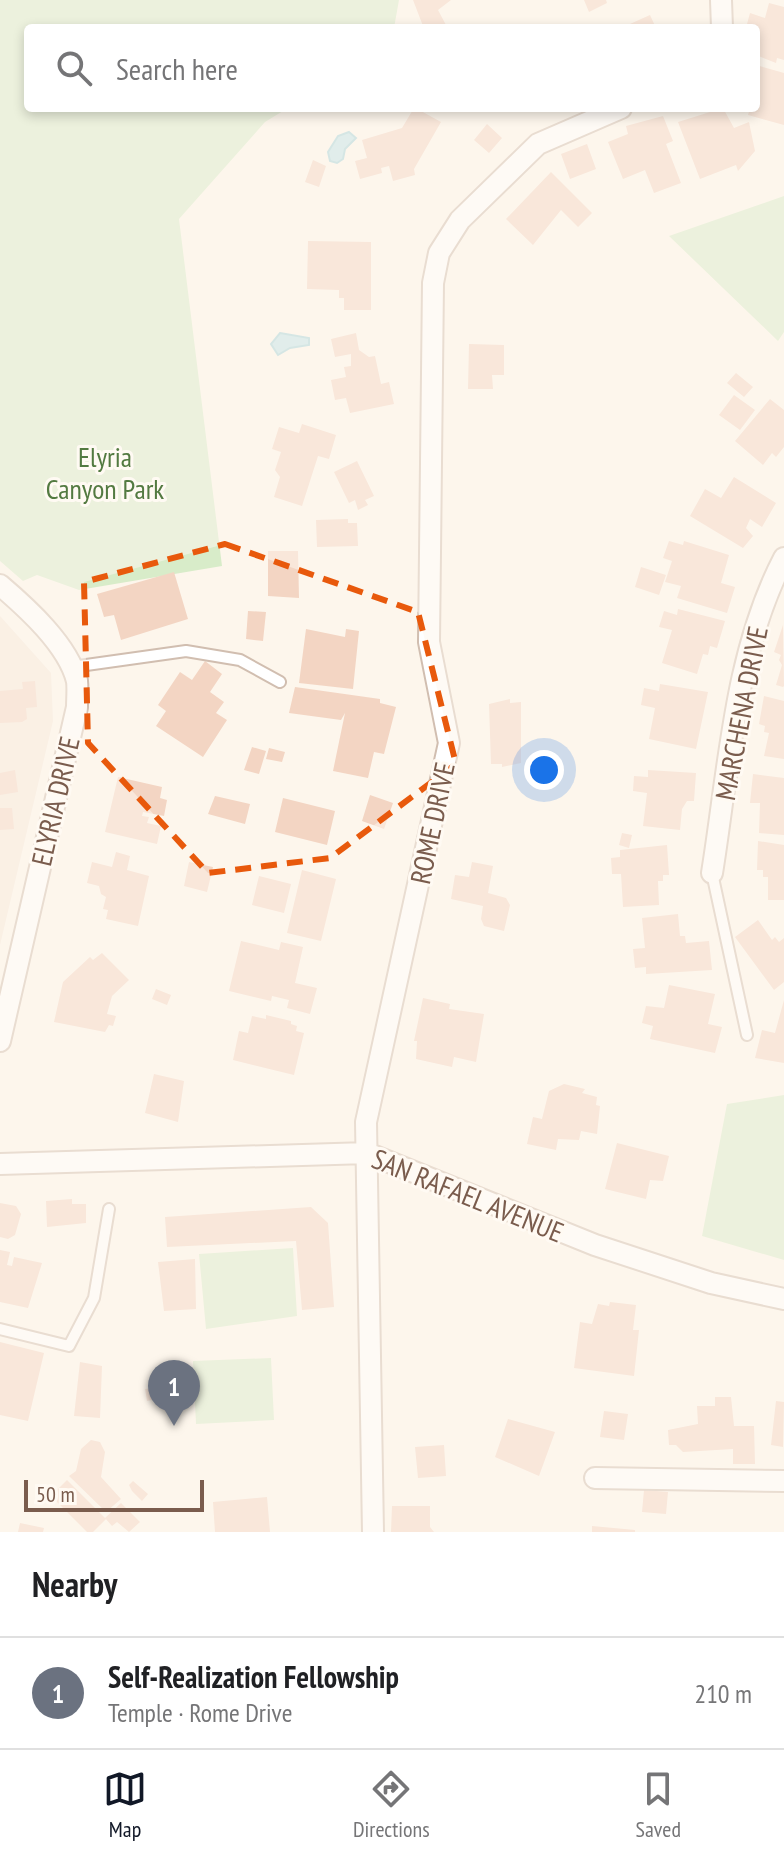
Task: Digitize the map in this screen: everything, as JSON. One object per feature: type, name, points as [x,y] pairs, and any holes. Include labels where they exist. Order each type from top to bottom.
[{"type":"street","points":[[721,0],[722,24]]},
{"type":"street","name":"ROME DRIVE","points":[[373,1532],[366,1122],[449,743],[429,642],[433,283],[439,253],[460,220],[538,144],[612,112]]},
{"type":"street","name":"MARCHENA DRIVE","points":[[712,873],[742,681],[759,617],[784,558]]},
{"type":"street","name":"ELYRIA DRIVE","points":[[0,585],[42,626],[77,681],[77,707],[0,1041]]},
{"type":"street","name":"SAN RAFAEL AVENUE","points":[[0,1164],[367,1153],[595,1245],[711,1283],[784,1299]]},
{"type":"street","points":[[595,1478],[784,1481]]},
{"type":"lane","points":[[70,668],[186,651],[240,660],[280,682]]},
{"type":"lane","points":[[712,873],[747,1035]]},
{"type":"lane","points":[[0,1329],[69,1346],[94,1298],[109,1209]]},
{"type":"highlighted area","points":[[225,544],[418,612],[456,764],[330,858],[208,873],[88,743],[84,582]]},
{"type":"shaded area","points":[[0,616],[51,673],[53,721],[0,945]]},
{"type":"green space","name":"Elyria Canyon Park","points":[[0,0],[399,0],[395,24],[24,24],[24,112],[281,112],[265,122],[179,219],[222,566],[79,590],[37,575],[23,581],[0,561]]},
{"type":"green space","points":[[784,196],[784,332],[778,341],[669,236]]},
{"type":"green space","points":[[784,1095],[784,1260],[702,1236],[727,1104]]},
{"type":"green space","points":[[293,1248],[297,1316],[206,1329],[199,1254]]},
{"type":"green space","points":[[271,1358],[274,1420],[196,1424],[193,1361]]},
{"type":"water","points":[[349,132],[356,138],[345,149],[343,159],[337,163],[330,161],[328,152],[338,136]]},
{"type":"water","points":[[280,333],[309,338],[309,345],[290,348],[278,355],[271,344]]},
{"type":"building","points":[[413,0],[451,0],[438,10],[445,24],[422,24]]},
{"type":"building","points":[[584,0],[606,0],[607,3],[589,12]]},
{"type":"building","points":[[769,3],[784,7],[784,60],[777,58],[776,63],[760,57],[760,24],[747,24],[750,13],[765,18]]},
{"type":"building","points":[[650,15],[654,24],[630,24]]},
{"type":"building","points":[[760,66],[784,73],[784,125],[748,115],[749,112],[760,112]]},
{"type":"building","points":[[412,112],[423,112],[441,122],[414,169],[415,175],[393,181],[389,166],[381,168],[382,173],[360,179],[355,161],[367,158],[362,140],[402,128]]},
{"type":"building","points":[[710,112],[725,112],[734,128],[749,122],[755,151],[738,171],[736,165],[700,179],[678,122]]},
{"type":"building","points":[[663,116],[673,141],[666,144],[681,183],[654,193],[645,170],[623,179],[608,142],[628,134],[626,126]]},
{"type":"building","points":[[487,124],[502,138],[489,153],[474,140]]},
{"type":"building","points":[[587,144],[596,169],[570,179],[561,154]]},
{"type":"building","points":[[313,160],[326,166],[319,187],[305,182]]},
{"type":"building","points":[[551,172],[592,213],[578,227],[561,210],[533,245],[506,219]]},
{"type":"building","points":[[308,241],[371,242],[371,310],[344,310],[344,298],[339,298],[339,290],[307,289]]},
{"type":"building","points":[[356,333],[359,350],[369,357],[375,356],[381,384],[389,382],[394,404],[350,413],[346,398],[335,400],[331,380],[346,377],[344,367],[351,366],[351,354],[335,357],[331,339]]},
{"type":"building","points":[[469,344],[504,345],[504,375],[492,375],[493,389],[468,389]]},
{"type":"building","points":[[736,373],[753,387],[744,397],[727,383]]},
{"type":"building","points":[[734,395],[755,410],[740,430],[719,415]]},
{"type":"building","points":[[770,399],[784,410],[784,447],[776,457],[772,453],[763,465],[735,441]]},
{"type":"building","points":[[302,424],[336,435],[329,459],[318,456],[302,506],[274,497],[280,477],[275,470],[281,452],[272,449],[279,427],[299,433]]},
{"type":"building","points":[[357,461],[374,496],[365,500],[368,505],[358,510],[355,500],[349,503],[334,472]]},
{"type":"building","points":[[734,477],[776,503],[762,527],[750,519],[746,528],[753,536],[743,548],[690,516],[705,489],[721,498]]},
{"type":"building","points":[[348,519],[348,523],[357,523],[358,546],[317,547],[316,520]]},
{"type":"building","points":[[669,541],[683,545],[684,541],[729,555],[721,583],[735,587],[727,613],[677,598],[681,586],[665,582],[672,561],[663,558]]},
{"type":"building","points":[[268,551],[298,551],[299,598],[268,596]]},
{"type":"building","points":[[641,567],[666,575],[659,595],[635,587]]},
{"type":"building","points":[[174,572],[188,619],[121,640],[114,615],[104,617],[97,594]]},
{"type":"building","points":[[678,609],[725,621],[717,648],[710,646],[708,655],[703,654],[697,674],[662,663],[672,630],[659,627],[664,611],[677,615]]},
{"type":"building","points":[[248,611],[266,612],[263,641],[246,639]]},
{"type":"building","points":[[783,625],[783,687],[776,685],[782,665],[779,660],[781,655],[774,652]]},
{"type":"building","points":[[306,629],[345,637],[346,629],[359,631],[353,689],[299,683]]},
{"type":"building","points":[[205,661],[222,674],[210,692],[224,702],[216,713],[227,720],[203,757],[156,726],[166,711],[158,705],[180,672],[192,680]]},
{"type":"building","points":[[35,681],[37,707],[26,708],[27,719],[0,723],[0,691],[23,689],[22,682]]},
{"type":"building","points":[[660,684],[708,692],[696,749],[649,739],[655,708],[641,705],[644,688],[659,691]]},
{"type":"building","points":[[295,687],[380,699],[380,703],[396,707],[384,754],[374,752],[368,778],[333,771],[345,713],[341,720],[289,713]]},
{"type":"building","points":[[764,696],[784,701],[784,759],[764,756],[769,733],[764,732],[765,726],[759,724]]},
{"type":"building","points":[[510,699],[510,703],[521,702],[521,763],[502,767],[502,764],[491,764],[489,704]]},
{"type":"building","points":[[252,747],[266,751],[259,774],[244,770]]},
{"type":"building","points":[[269,748],[285,752],[282,762],[266,759]]},
{"type":"building","points":[[15,770],[18,792],[0,795],[0,773]]},
{"type":"building","points":[[648,770],[696,773],[694,801],[687,801],[682,809],[680,830],[643,826],[647,793],[633,791],[634,776],[648,777]]},
{"type":"building","points":[[753,774],[784,778],[784,835],[759,833],[760,803],[750,803]]},
{"type":"building","points":[[118,777],[162,787],[160,798],[167,800],[164,816],[143,812],[142,816],[149,817],[147,823],[161,826],[157,844],[105,832]]},
{"type":"building","points":[[370,795],[393,803],[384,829],[362,821]]},
{"type":"building","points":[[215,796],[250,804],[245,824],[208,814]]},
{"type":"building","points":[[283,798],[335,811],[327,845],[275,832]]},
{"type":"building","points":[[0,808],[12,808],[14,829],[0,830]]},
{"type":"building","points":[[622,833],[632,835],[629,848],[619,845]]},
{"type":"building","points":[[758,841],[784,845],[784,900],[768,900],[768,877],[763,877],[763,870],[757,870]]},
{"type":"building","points":[[667,845],[669,875],[663,875],[663,881],[658,881],[659,905],[623,907],[621,874],[612,874],[611,858],[620,857],[620,850]]},
{"type":"building","points":[[116,852],[130,856],[127,870],[149,876],[138,926],[106,919],[108,910],[103,909],[106,897],[101,894],[99,886],[87,883],[92,862],[112,867]]},
{"type":"building","points":[[189,862],[213,867],[207,892],[184,886]]},
{"type":"building","points":[[472,862],[493,866],[488,893],[506,898],[510,905],[504,931],[484,926],[481,919],[483,906],[451,899],[455,875],[469,877]]},
{"type":"building","points":[[302,870],[336,879],[321,941],[287,933]]},
{"type":"building","points":[[259,876],[291,884],[284,913],[252,905]]},
{"type":"building","points":[[678,914],[680,936],[685,936],[686,943],[709,941],[712,970],[646,974],[646,967],[635,968],[633,949],[645,948],[642,918]]},
{"type":"building","points":[[758,920],[772,940],[775,937],[779,942],[784,938],[784,982],[774,990],[735,937]]},
{"type":"building","points":[[241,941],[279,950],[281,942],[303,947],[295,983],[317,988],[310,1014],[287,1008],[289,1000],[272,996],[271,1001],[229,991]]},
{"type":"building","points":[[102,953],[129,980],[112,996],[107,1014],[116,1016],[113,1026],[109,1025],[105,1032],[54,1022],[63,982],[90,957],[93,960]]},
{"type":"building","points":[[669,985],[715,994],[708,1024],[722,1027],[715,1053],[650,1039],[653,1026],[642,1023],[646,1006],[664,1008]]},
{"type":"building","points":[[156,989],[171,995],[167,1005],[152,999]]},
{"type":"building","points":[[423,998],[450,1004],[449,1009],[484,1014],[476,1062],[454,1057],[452,1067],[416,1059],[417,1041],[414,1041]]},
{"type":"building","points":[[784,1000],[784,1063],[755,1058],[762,1030],[775,1033]]},
{"type":"building","points":[[266,1015],[291,1021],[297,1026],[296,1031],[304,1033],[294,1075],[233,1060],[239,1031],[248,1033],[252,1016],[266,1019]]},
{"type":"building","points":[[154,1074],[184,1081],[178,1122],[145,1113]]},
{"type":"building","points":[[564,1084],[585,1089],[582,1093],[597,1097],[596,1105],[600,1106],[597,1134],[581,1131],[579,1140],[558,1139],[556,1150],[527,1144],[533,1117],[542,1119],[549,1091]]},
{"type":"building","points":[[617,1143],[669,1156],[663,1181],[650,1180],[646,1199],[605,1189]]},
{"type":"building","points":[[72,1199],[72,1204],[86,1204],[86,1223],[47,1227],[46,1201]]},
{"type":"building","points":[[0,1203],[16,1206],[21,1214],[15,1235],[8,1239],[0,1237]]},
{"type":"building","points":[[311,1207],[328,1223],[334,1307],[302,1310],[296,1241],[167,1247],[165,1217]]},
{"type":"building","points":[[0,1250],[10,1252],[7,1265],[12,1266],[14,1257],[42,1263],[28,1308],[0,1302]]},
{"type":"building","points":[[195,1259],[196,1309],[164,1311],[158,1262]]},
{"type":"building","points":[[610,1302],[636,1305],[633,1330],[639,1330],[634,1376],[574,1368],[580,1322],[592,1324],[598,1304],[609,1306]]},
{"type":"building","points":[[0,1342],[44,1353],[28,1421],[0,1415]]},
{"type":"building","points":[[80,1362],[102,1366],[100,1418],[74,1416]]},
{"type":"building","points":[[154,1388],[156,1399],[147,1401],[145,1389]]},
{"type":"building","points":[[715,1397],[731,1397],[734,1426],[754,1426],[755,1464],[733,1464],[733,1449],[683,1452],[676,1445],[669,1445],[668,1430],[698,1424],[697,1406],[715,1406]]},
{"type":"building","points":[[776,1401],[784,1402],[783,1447],[771,1445]]},
{"type":"building","points":[[604,1411],[628,1414],[624,1440],[600,1437]]},
{"type":"building","points":[[508,1419],[555,1432],[539,1476],[495,1457]]},
{"type":"building","points":[[91,1440],[100,1442],[105,1452],[101,1477],[121,1499],[106,1512],[69,1476],[76,1471],[81,1449]]},
{"type":"building","points":[[444,1445],[446,1476],[418,1478],[415,1447]]},
{"type":"building","points":[[67,1480],[106,1519],[93,1532],[87,1532],[51,1496]]},
{"type":"building","points":[[133,1481],[148,1494],[142,1501],[129,1485]]},
{"type":"building","points":[[644,1490],[668,1492],[666,1514],[642,1512]]},
{"type":"building","points":[[267,1497],[270,1532],[215,1532],[213,1502]]},
{"type":"building","points":[[121,1503],[140,1522],[129,1532],[117,1522],[112,1526],[105,1518]]},
{"type":"building","points":[[392,1506],[430,1506],[430,1527],[434,1532],[391,1532]]},
{"type":"building","points":[[20,1523],[44,1528],[43,1532],[18,1532]]},
{"type":"building","points":[[592,1526],[635,1530],[635,1532],[592,1532]]},
{"type":"place","name":"Self-Realization Fellowship","points":[[174,1426]]}]
